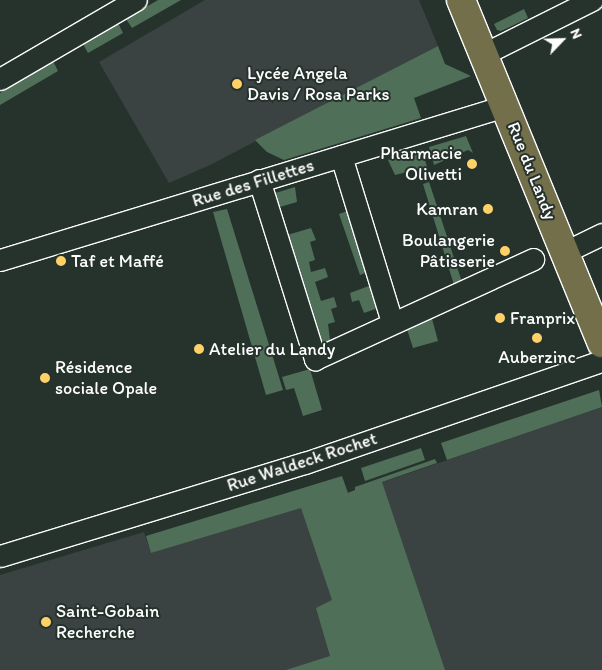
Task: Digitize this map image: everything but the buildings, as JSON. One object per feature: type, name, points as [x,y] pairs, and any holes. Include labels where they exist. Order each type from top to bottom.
[{"type":"main road","name":"Rue du Landy","points":[[461,0],[602,343]]},
{"type":"street","points":[[0,79],[136,0]]},
{"type":"street","points":[[484,54],[592,0]]},
{"type":"street","name":"Rue des Fillettes","points":[[0,260],[505,106]]},
{"type":"street","points":[[341,156],[392,322]]},
{"type":"street","points":[[260,180],[315,359],[392,322],[533,260]]},
{"type":"street","points":[[565,252],[602,234]]},
{"type":"street","name":"Rue Waldeck Rochet","points":[[0,556],[305,464],[602,361]]},
{"type":"shaded area","name":"Lycée Angela Davis / Rosa Parks","points":[[205,0],[419,0],[438,46],[210,165],[169,183],[99,62]]},
{"type":"shaded area","points":[[602,407],[602,670],[0,670],[0,575],[144,532],[151,553],[398,477]]},
{"type":"green space","points":[[158,0],[181,0],[132,28],[126,19]]},
{"type":"green space","points":[[524,9],[528,18],[501,31],[497,30],[494,24]]},
{"type":"green space","points":[[118,23],[123,33],[88,53],[83,44]]},
{"type":"green space","points":[[438,46],[445,64],[471,76],[414,98],[421,118],[284,160],[267,152],[255,140]]},
{"type":"green space","points":[[53,61],[58,71],[0,105],[0,93]]},
{"type":"green space","points":[[466,136],[473,153],[468,150],[434,165],[429,147]]},
{"type":"green space","points":[[422,149],[427,167],[395,175],[388,160]]},
{"type":"green space","points":[[429,182],[462,282],[454,285],[423,184]]},
{"type":"green space","points":[[295,187],[297,202],[273,209],[269,195]]},
{"type":"green space","points":[[227,209],[283,390],[266,395],[213,212]]},
{"type":"green space","points":[[350,210],[370,271],[360,275],[339,214]]},
{"type":"green space","points":[[311,228],[316,240],[310,242],[315,260],[309,262],[311,272],[325,268],[328,277],[315,282],[321,301],[334,297],[337,307],[331,309],[335,322],[328,324],[330,340],[316,347],[284,236]]},
{"type":"green space","points":[[377,283],[384,306],[364,313],[359,300],[352,302],[350,293]]},
{"type":"green space","points":[[431,315],[438,341],[413,348],[406,326]]},
{"type":"green space","points":[[310,369],[322,410],[303,416],[294,388],[286,390],[282,377]]},
{"type":"green space","points":[[599,390],[602,407],[447,460],[441,443]]},
{"type":"green space","points":[[421,448],[425,460],[365,481],[361,468]]},
{"type":"green space","points":[[435,459],[437,463],[382,482],[445,670],[286,670],[330,656],[316,608],[332,600],[301,508],[151,553],[146,536],[342,476],[348,493],[355,490],[355,487]]},
{"type":"place","name":"Lycée Angela Davis / Rosa Parks","points":[[237,84]]},
{"type":"place","name":"Pharmacie Olivetti","points":[[472,164]]},
{"type":"place","name":"Kamran","points":[[488,209]]},
{"type":"place","name":"Boulangerie Pâtisserie","points":[[505,251]]},
{"type":"place","name":"Taf et Maffé","points":[[61,261]]},
{"type":"place","name":"Franprix","points":[[500,318]]},
{"type":"place","name":"Auberzinc","points":[[537,338]]},
{"type":"place","name":"Atelier du Landy","points":[[199,349]]},
{"type":"place","name":"Résidence sociale Opale","points":[[45,378]]},
{"type":"place","name":"Saint-Gobain Recherche","points":[[46,622]]}]
